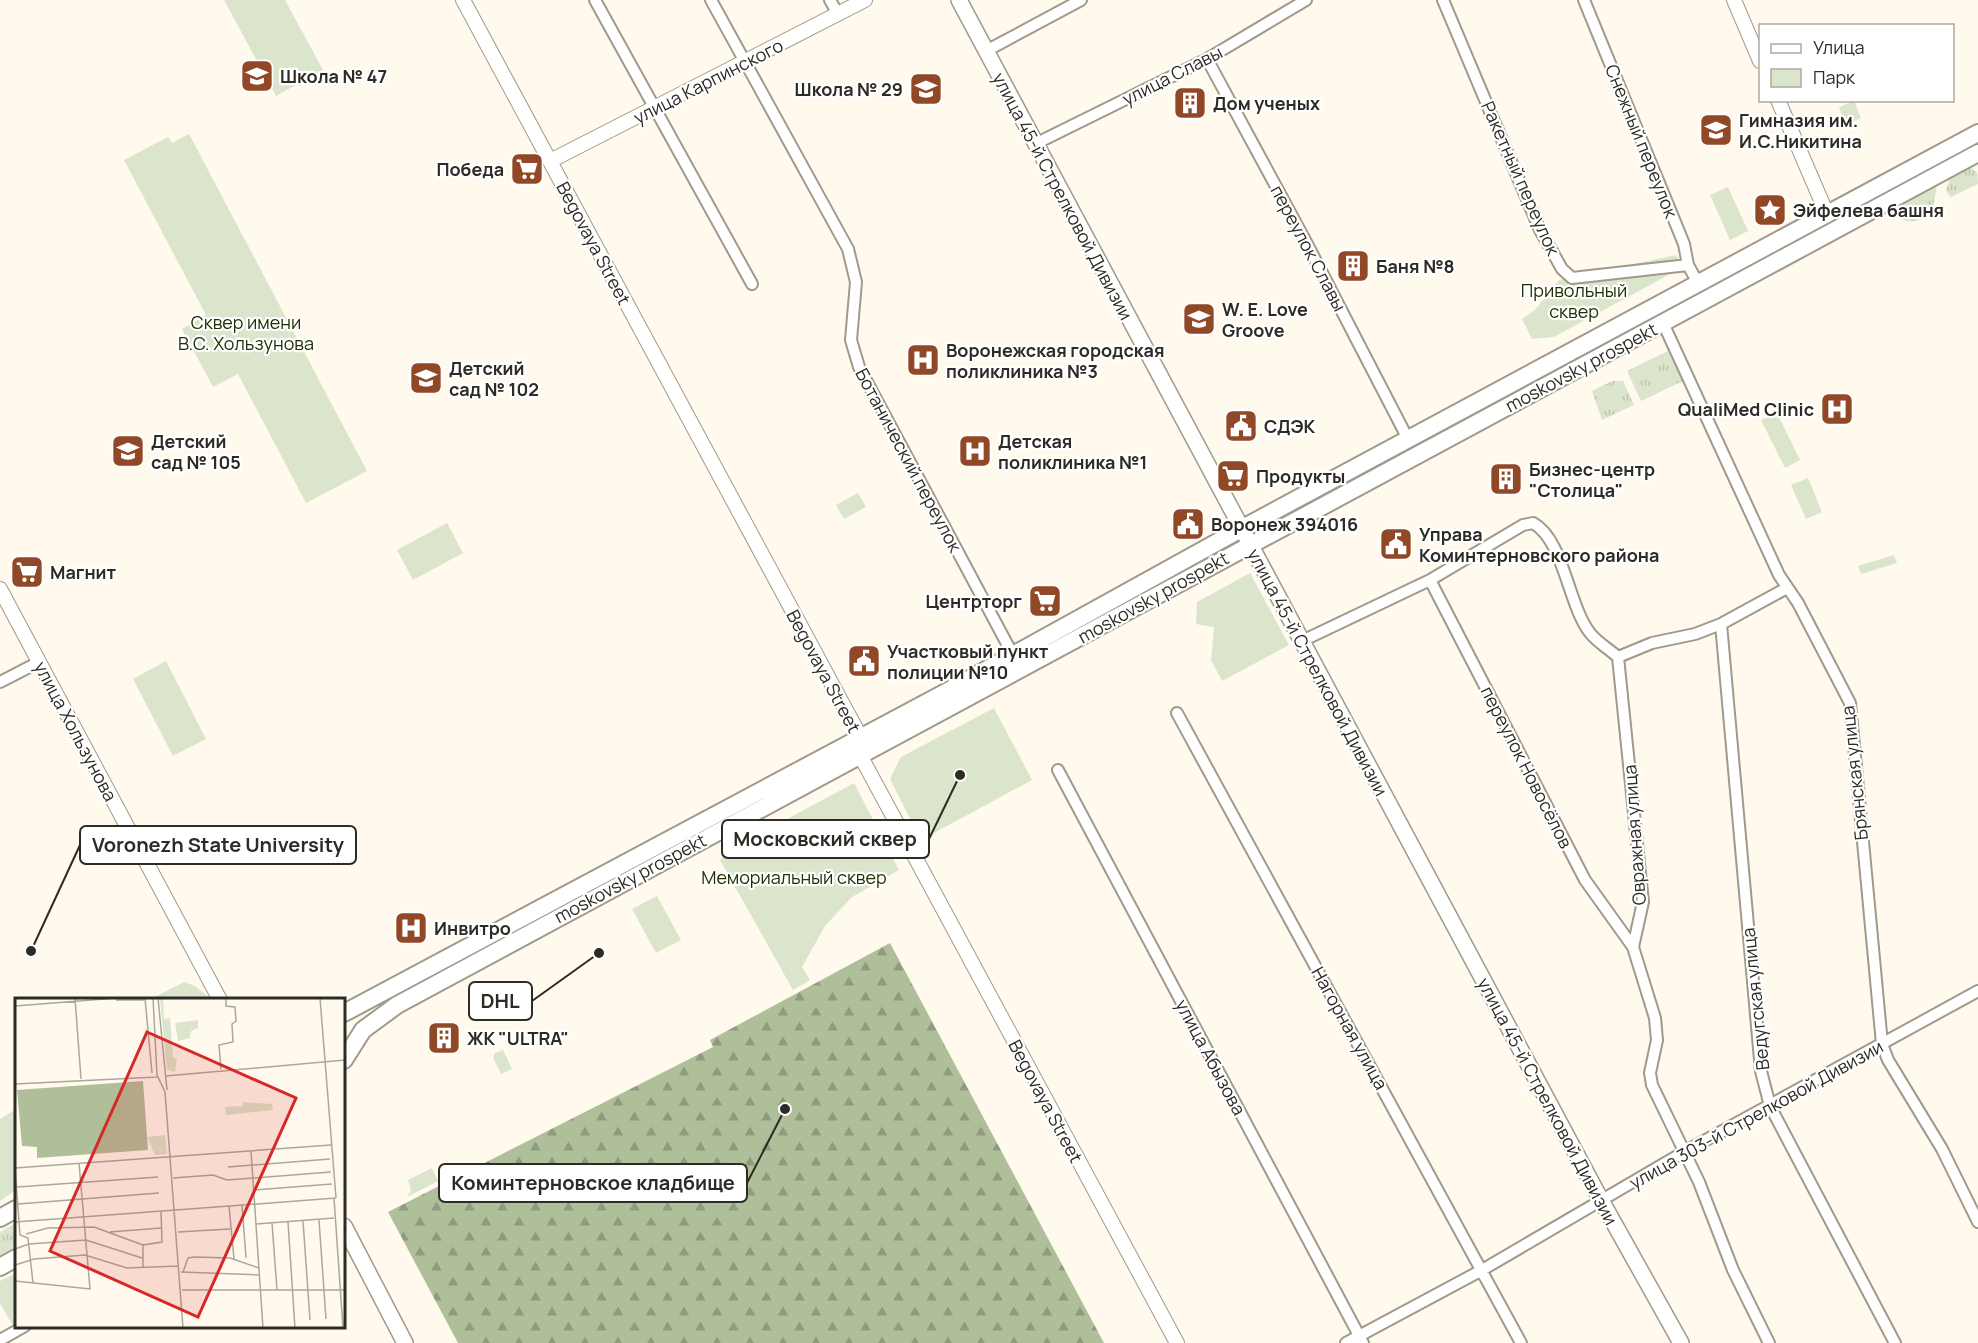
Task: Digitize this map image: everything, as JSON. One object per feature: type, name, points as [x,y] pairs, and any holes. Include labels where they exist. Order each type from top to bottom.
[{"type":"main road","name":"улица 45-й Стрелковой Дивизии","points":[[959,0],[1601,1200],[1681,1343]]},
{"type":"main road","name":"moskovsky prospekt","points":[[345,1058],[363,1030],[397,1005],[860,755],[1245,537],[1408,439],[1978,133]]},
{"type":"main road","name":"moskovsky prospekt","points":[[345,1012],[1013,655],[1663,323],[1978,153]]},
{"type":"main road","name":"Брянская улица","points":[[1655,306],[1663,323]]},
{"type":"main road","points":[[345,1228],[405,1343]]},
{"type":"main road","points":[[345,1247],[395,1343]]},
{"type":"main road","points":[[0,1267],[15,1259]]},
{"type":"street","name":"Begovaya Street","points":[[463,0],[860,736],[860,755],[1177,1343]]},
{"type":"street","points":[[595,0],[752,284]]},
{"type":"street","name":"Ботанический переулок","points":[[711,0],[848,249],[856,282],[851,340],[859,367],[1013,655]]},
{"type":"street","points":[[830,0],[838,14]]},
{"type":"street","name":"улица Карпинского","points":[[550,161],[866,0]]},
{"type":"street","points":[[986,51],[1081,0]]},
{"type":"street","name":"улица Славы","points":[[1035,144],[1207,59],[1306,0]]},
{"type":"street","name":"Ракетный переулок","points":[[1443,0],[1540,230],[1562,269],[1572,278],[1688,265]]},
{"type":"street","name":"Снежный переулок","points":[[1584,0],[1684,244],[1688,265],[1698,283]]},
{"type":"street","points":[[1734,0],[1759,56]]},
{"type":"street","name":"переулок Славы","points":[[1207,59],[1305,240],[1408,439]]},
{"type":"street","points":[[1779,102],[1827,214]]},
{"type":"street","name":"Брянская улица","points":[[1663,323],[1779,575],[1798,603],[1850,703],[1882,1044],[1888,1060],[1942,1149],[1978,1222]]},
{"type":"street","points":[[1302,641],[1430,580],[1523,525],[1533,523],[1540,527],[1552,548],[1590,633],[1618,657],[1652,643],[1695,634],[1721,624],[1787,588]]},
{"type":"street","name":"переулок Новосёлов","points":[[1430,580],[1585,880],[1633,948]]},
{"type":"street","name":"улица Хользунова","points":[[0,589],[219,998]]},
{"type":"street","name":"Ведугская улица","points":[[1721,624],[1761,1071],[1770,1106],[1895,1343]]},
{"type":"street","name":"Овражная улица","points":[[1618,657],[1643,902],[1633,948],[1655,1018],[1657,1040],[1650,1073],[1652,1085],[1699,1182],[1733,1270],[1769,1343]]},
{"type":"street","points":[[0,682],[39,662]]},
{"type":"street","name":"Нагорная улица","points":[[1177,713],[1521,1343]]},
{"type":"street","name":"улица Абызова","points":[[1058,770],[1361,1339]]},
{"type":"street","name":"улица 303-й Стрелковой Дивизии","points":[[1346,1343],[1361,1339],[1684,1152],[1978,991]]},
{"type":"street","points":[[0,1340],[21,1329]]},
{"type":"green space","points":[[224,0],[285,0],[323,70],[276,96]]},
{"type":"green space","points":[[1854,102],[1861,118],[1846,125],[1839,107]]},
{"type":"green space","name":"Сквер имени В.С. Хользунова","points":[[189,134],[367,471],[306,503],[238,374],[213,387],[182,329],[206,315],[124,160],[168,137],[172,143]]},
{"type":"green space","points":[[1967,165],[1977,172],[1978,184],[1951,197],[1946,191],[1951,174]]},
{"type":"green space","points":[[1934,184],[1937,185],[1932,213],[1910,222],[1901,218],[1894,206]]},
{"type":"green space","points":[[1728,187],[1748,231],[1730,240],[1710,195]]},
{"type":"green space","name":"Привольный сквер","points":[[1676,255],[1683,267],[1554,337],[1532,339],[1522,319],[1535,310],[1559,280]]},
{"type":"green space","points":[[1668,351],[1683,381],[1641,401],[1627,371]]},
{"type":"green space","points":[[1612,381],[1623,381],[1634,405],[1602,420],[1592,391]]},
{"type":"green space","points":[[1777,413],[1800,460],[1785,468],[1761,420]]},
{"type":"green space","points":[[1808,478],[1822,512],[1806,519],[1791,485]]},
{"type":"green space","points":[[858,493],[866,507],[844,519],[836,505]]},
{"type":"green space","points":[[447,523],[463,553],[413,580],[397,550]]},
{"type":"green space","points":[[1894,555],[1897,563],[1861,574],[1858,566]]},
{"type":"green space","points":[[1250,573],[1289,645],[1222,681],[1211,660],[1214,627],[1196,624],[1197,602]]},
{"type":"green space","points":[[166,661],[206,739],[173,756],[133,679]]},
{"type":"green space","points":[[994,708],[1032,780],[921,840],[890,779],[901,757]]},
{"type":"green space","name":"Мемориальный сквер","points":[[854,783],[899,870],[852,897],[825,926],[802,967],[810,980],[793,990],[720,860],[726,852]]},
{"type":"green space","points":[[657,896],[681,940],[656,953],[632,909]]},
{"type":"green space","points":[[890,943],[1104,1343],[458,1343],[388,1212],[713,1047],[710,1040]]},
{"type":"green space","points":[[184,982],[195,986],[210,998],[153,998]]},
{"type":"green space","points":[[503,1050],[512,1069],[501,1074],[493,1058],[495,1053]]},
{"type":"green space","points":[[15,1110],[15,1191],[0,1201],[0,1119]]},
{"type":"green space","points":[[432,1168],[438,1181],[407,1197],[411,1190],[408,1180]]},
{"type":"green space","points":[[15,1224],[15,1247],[0,1255],[0,1232]]},
{"type":"green space","points":[[15,1274],[14,1328],[0,1303],[0,1281]]},
{"type":"place","name":"Школа № 47","points":[[257,76]]},
{"type":"place","name":"Школа № 29","points":[[926,89]]},
{"type":"place","name":"Дом ученых","points":[[1190,103]]},
{"type":"place","name":"Гимназия им. И.С.Никитина","points":[[1716,130]]},
{"type":"place","name":"Победа","points":[[527,169]]},
{"type":"place","name":"Эйфелева башня","points":[[1770,210]]},
{"type":"place","name":"Баня №8","points":[[1353,266]]},
{"type":"place","name":"W. E. Love Groove","points":[[1199,319]]},
{"type":"place","name":"Воронежская городская поликлиника №3","points":[[923,360]]},
{"type":"place","name":"Детский сад № 102","points":[[426,378]]},
{"type":"place","name":"QualiMed Clinic","points":[[1837,409]]},
{"type":"place","name":"СДЭК","points":[[1241,426]]},
{"type":"place","name":"Детский сад № 105","points":[[128,451]]},
{"type":"place","name":"Детская поликлиника №1","points":[[975,451]]},
{"type":"place","name":"Продукты","points":[[1233,476]]},
{"type":"place","name":"Бизнес-центр \"Столица\"","points":[[1506,479]]},
{"type":"place","name":"Воронеж 394016","points":[[1188,524]]},
{"type":"place","name":"Управа Коминтерновского района","points":[[1396,544]]},
{"type":"place","name":"Магнит","points":[[27,572]]},
{"type":"place","name":"Центрторг","points":[[1045,601]]},
{"type":"place","name":"Участковый пункт полиции №10","points":[[864,661]]},
{"type":"place","name":"Московский сквер","points":[[960,775]]},
{"type":"place","name":"Инвитро","points":[[411,928]]},
{"type":"place","name":"Voronezh State University","points":[[31,951]]},
{"type":"place","name":"DHL","points":[[599,953]]},
{"type":"place","name":"ЖК \"ULTRA\"","points":[[444,1038]]},
{"type":"place","name":"Коминтерновское кладбище","points":[[785,1109]]}]
